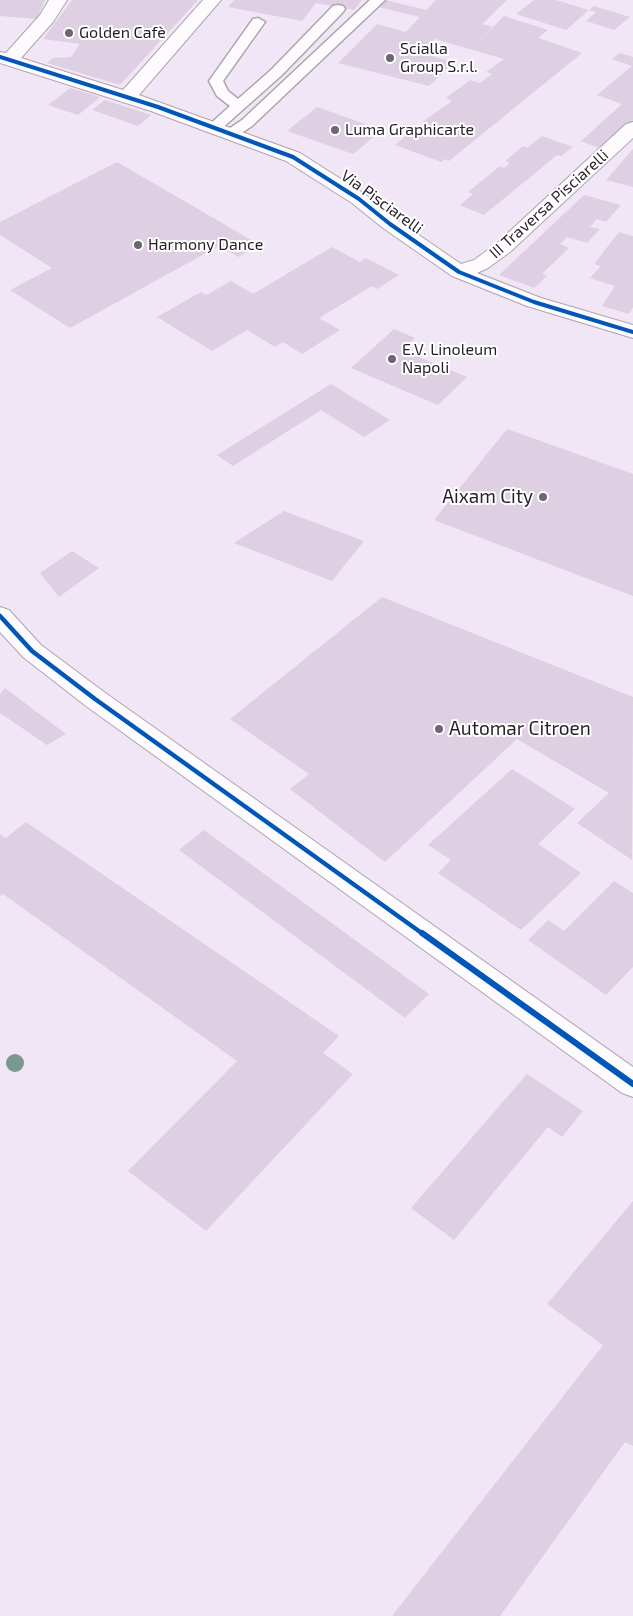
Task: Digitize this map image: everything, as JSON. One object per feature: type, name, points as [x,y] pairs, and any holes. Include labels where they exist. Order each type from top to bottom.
[{"type":"street","points":[[4,59],[47,18],[58,0]]},
{"type":"street","points":[[127,97],[212,0]]},
{"type":"street","name":"Via Pisciarelli","points":[[4,59],[127,97],[223,130],[293,157],[327,178],[459,272],[487,285],[534,302],[633,332]]},
{"type":"street","name":"III Traversa Pisciarelli","points":[[459,272],[481,264],[503,248],[633,128]]},
{"type":"street","points":[[0,616],[32,651],[95,699],[633,1084]]},
{"type":"lane","points":[[223,130],[247,123],[378,0]]},
{"type":"lane","points":[[223,130],[239,106],[277,72],[338,9]]},
{"type":"lane","points":[[239,106],[222,93],[216,81],[258,22]]},
{"type":"building","points":[[0,0],[45,0],[37,19],[0,16]]},
{"type":"building","points":[[72,0],[198,0],[120,85],[47,63],[53,58],[71,57],[80,44],[43,39]]},
{"type":"building","points":[[234,0],[362,0],[354,10],[316,3],[302,21],[228,7]]},
{"type":"building","points":[[386,0],[426,10],[436,0],[507,0],[482,24],[492,27],[479,41],[504,16],[548,30],[538,38],[582,53],[449,161],[445,159],[441,162],[395,145],[416,127],[421,129],[427,124],[422,122],[452,101],[446,98],[470,80],[480,83],[492,74],[486,72],[504,59],[435,39],[421,53],[454,62],[429,86],[338,63],[377,24],[406,32],[420,17],[378,7]]},
{"type":"building","points":[[534,0],[556,0],[589,10],[566,30],[516,14]]},
{"type":"building","points":[[594,6],[630,17],[614,30],[586,21],[596,12],[589,10]]},
{"type":"building","points":[[620,53],[633,57],[633,124],[604,150],[581,141],[622,104],[597,95],[632,66],[612,59]]},
{"type":"building","points":[[70,88],[100,97],[78,115],[48,105]]},
{"type":"building","points":[[105,100],[151,115],[138,126],[92,110]]},
{"type":"building","name":"Luma Graphicarte","points":[[317,107],[382,130],[353,154],[287,131]]},
{"type":"building","points":[[542,136],[573,147],[561,156],[557,155],[484,215],[460,205],[473,194],[468,192],[500,166],[504,168],[510,163],[505,161],[523,146],[527,148]]},
{"type":"building","points":[[633,149],[633,187],[606,180]]},
{"type":"building","name":"Harmony Dance","points":[[117,162],[260,245],[238,257],[219,246],[70,328],[10,290],[52,268],[0,235],[0,222]]},
{"type":"building","points":[[584,195],[621,205],[606,222],[597,219],[590,227],[600,229],[587,243],[567,237],[560,244],[569,248],[542,274],[547,276],[534,288],[499,275]]},
{"type":"building","points":[[619,232],[633,236],[633,307],[629,314],[602,306],[615,286],[590,278],[601,266],[594,264]]},
{"type":"building","points":[[332,247],[360,262],[366,258],[399,275],[377,289],[372,286],[319,318],[340,330],[302,354],[283,342],[275,347],[247,330],[212,351],[157,317],[201,292],[206,295],[231,281],[253,294]]},
{"type":"building","name":"E.V. Linoleum Napoli","points":[[394,329],[415,338],[402,350],[467,377],[438,405],[351,368]]},
{"type":"building","points":[[331,384],[390,420],[364,437],[321,410],[233,466],[217,455]]},
{"type":"building","name":"Aixam City","points":[[507,429],[633,474],[633,596],[434,520]]},
{"type":"building","points":[[284,511],[364,541],[332,581],[234,543]]},
{"type":"building","points":[[72,551],[99,568],[59,597],[40,573]]},
{"type":"building","name":"Automar Citroen","points":[[382,597],[633,697],[632,860],[577,823],[609,793],[517,739],[385,862],[290,789],[309,774],[230,719]]},
{"type":"building","points":[[5,688],[66,734],[47,745],[0,713],[0,694]]},
{"type":"building","points":[[512,769],[575,809],[538,844],[581,873],[521,930],[438,873],[451,860],[428,845]]},
{"type":"building","points":[[26,822],[339,1036],[323,1053],[353,1074],[206,1231],[128,1171],[237,1061],[3,894],[0,896],[0,834],[6,838]]},
{"type":"building","points":[[204,830],[429,994],[405,1018],[179,850]]},
{"type":"building","points":[[614,881],[633,893],[633,967],[606,995],[528,940],[548,920],[564,931]]},
{"type":"building","points":[[527,1074],[583,1111],[562,1137],[548,1127],[454,1240],[411,1208]]},
{"type":"building","points":[[633,1201],[633,1446],[625,1442],[500,1616],[392,1616],[603,1345],[547,1304]]},
{"type":"cycle path","points":[[0,57],[158,107],[293,157],[359,199],[390,224],[459,272],[487,285],[534,302],[633,332]]},
{"type":"cycle path","points":[[0,616],[32,651],[95,699],[633,1084]]},
{"type":"place","name":"Golden Cafè","points":[[69,33]]},
{"type":"place","name":"Scialla Group S.r.l.","points":[[390,58]]},
{"type":"place","name":"Luma Graphicarte","points":[[335,130]]},
{"type":"place","name":"Harmony Dance","points":[[138,245]]},
{"type":"place","name":"E.V. Linoleum Napoli","points":[[392,359]]},
{"type":"place","name":"Aixam City","points":[[543,497]]},
{"type":"place","name":"Automar Citroen","points":[[439,729]]}]
